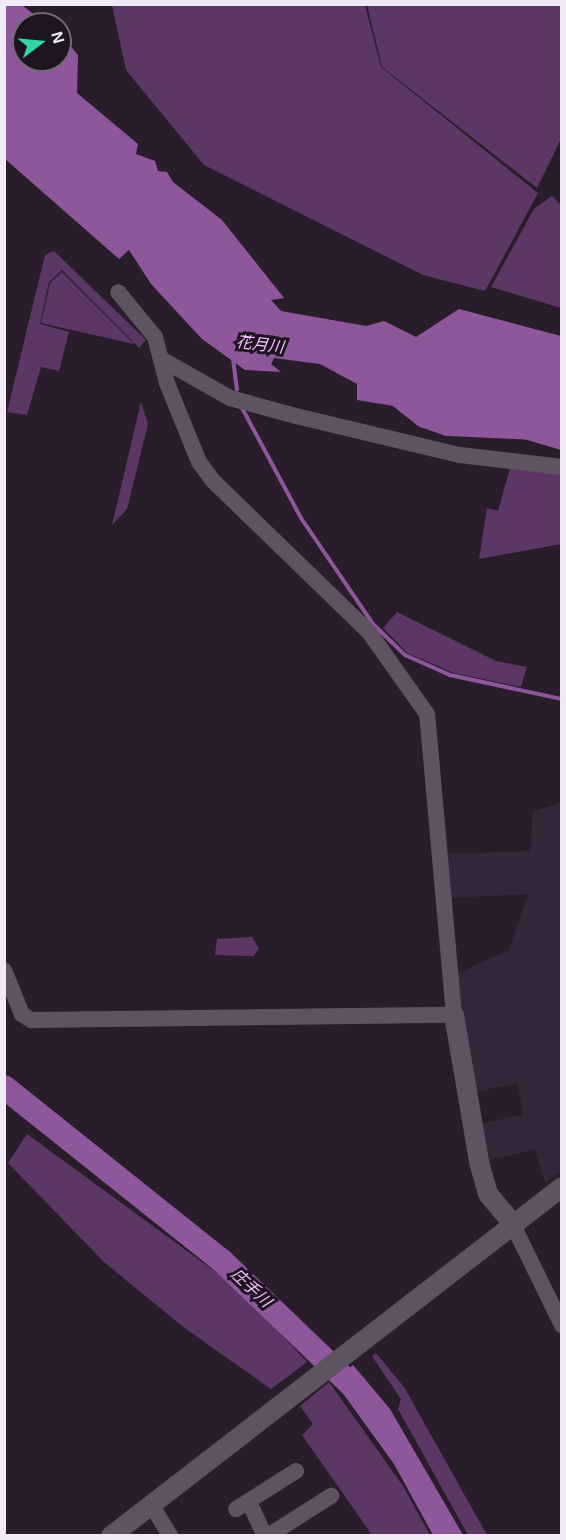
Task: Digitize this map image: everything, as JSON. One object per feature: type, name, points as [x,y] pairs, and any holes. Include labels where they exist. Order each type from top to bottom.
[{"type":"street","points":[[118,292],[155,337],[199,462],[213,481],[369,632],[427,714],[454,1015],[479,1162],[488,1194],[512,1223],[561,1325]]},
{"type":"street","points":[[163,360],[230,398],[296,416],[460,455],[561,467]]},
{"type":"street","points":[[4,970],[22,1014],[31,1020],[454,1015]]},
{"type":"street","points":[[111,1536],[561,1187]]},
{"type":"street","points":[[296,1471],[242,1506],[267,1536],[331,1496]]},
{"type":"street","points":[[151,1504],[170,1536]]},
{"type":"shaded area","points":[[112,5],[365,5],[381,67],[538,193],[485,291],[423,275],[204,165],[126,70]]},
{"type":"shaded area","points":[[367,5],[561,5],[561,139],[537,188],[382,67]]},
{"type":"shaded area","points":[[552,196],[561,205],[561,308],[491,287],[534,209]]},
{"type":"shaded area","points":[[54,251],[146,340],[139,348],[62,270],[49,282],[40,324],[69,332],[59,371],[41,367],[27,415],[7,412],[45,255]]},
{"type":"shaded area","points":[[62,272],[134,344],[41,323],[50,283]]},
{"type":"shaded area","points":[[141,402],[148,424],[127,509],[112,525]]},
{"type":"shaded area","points":[[510,468],[561,474],[561,544],[479,559],[487,508],[498,511]]},
{"type":"shaded area","points":[[397,612],[496,661],[527,667],[521,687],[454,673],[407,653],[383,628]]},
{"type":"shaded area","points":[[561,803],[562,1171],[545,1183],[535,1149],[483,1162],[476,1124],[523,1115],[518,1083],[470,1093],[454,975],[509,950],[528,894],[449,898],[446,854],[530,851],[533,811]]},
{"type":"shaded area","points":[[252,937],[259,949],[253,956],[215,955],[217,939]]},
{"type":"shaded area","points":[[27,1134],[235,1286],[307,1362],[271,1389],[182,1326],[104,1262],[8,1163]]},
{"type":"shaded area","points":[[376,1353],[404,1387],[487,1535],[468,1535],[398,1409],[401,1399],[372,1356]]},
{"type":"shaded area","points":[[329,1382],[403,1486],[430,1535],[372,1535],[302,1435],[313,1424],[300,1406]]},
{"type":"water","points":[[4,5],[22,5],[31,12],[12,12],[12,72],[72,72],[72,48],[78,55],[77,93],[138,144],[136,154],[155,161],[158,171],[167,172],[173,182],[222,220],[284,298],[271,300],[281,311],[366,326],[384,321],[416,337],[459,309],[561,336],[561,450],[437,413],[357,400],[357,384],[320,364],[274,358],[271,364],[281,372],[245,370],[202,339],[151,284],[129,250],[119,259],[5,159]]},
{"type":"water","points":[[353,1365],[390,1409],[463,1535],[433,1535],[394,1464],[334,1381]]},
{"type":"waterway","points":[[233,358],[237,390]]},
{"type":"waterway","name":"花月川","points":[[392,390],[425,416],[448,424],[562,429]]},
{"type":"waterway","points":[[242,408],[301,518],[373,624],[405,655],[450,675],[562,699]]},
{"type":"waterway","name":"庄手川","points":[[4,1087],[221,1260],[364,1397]]}]
